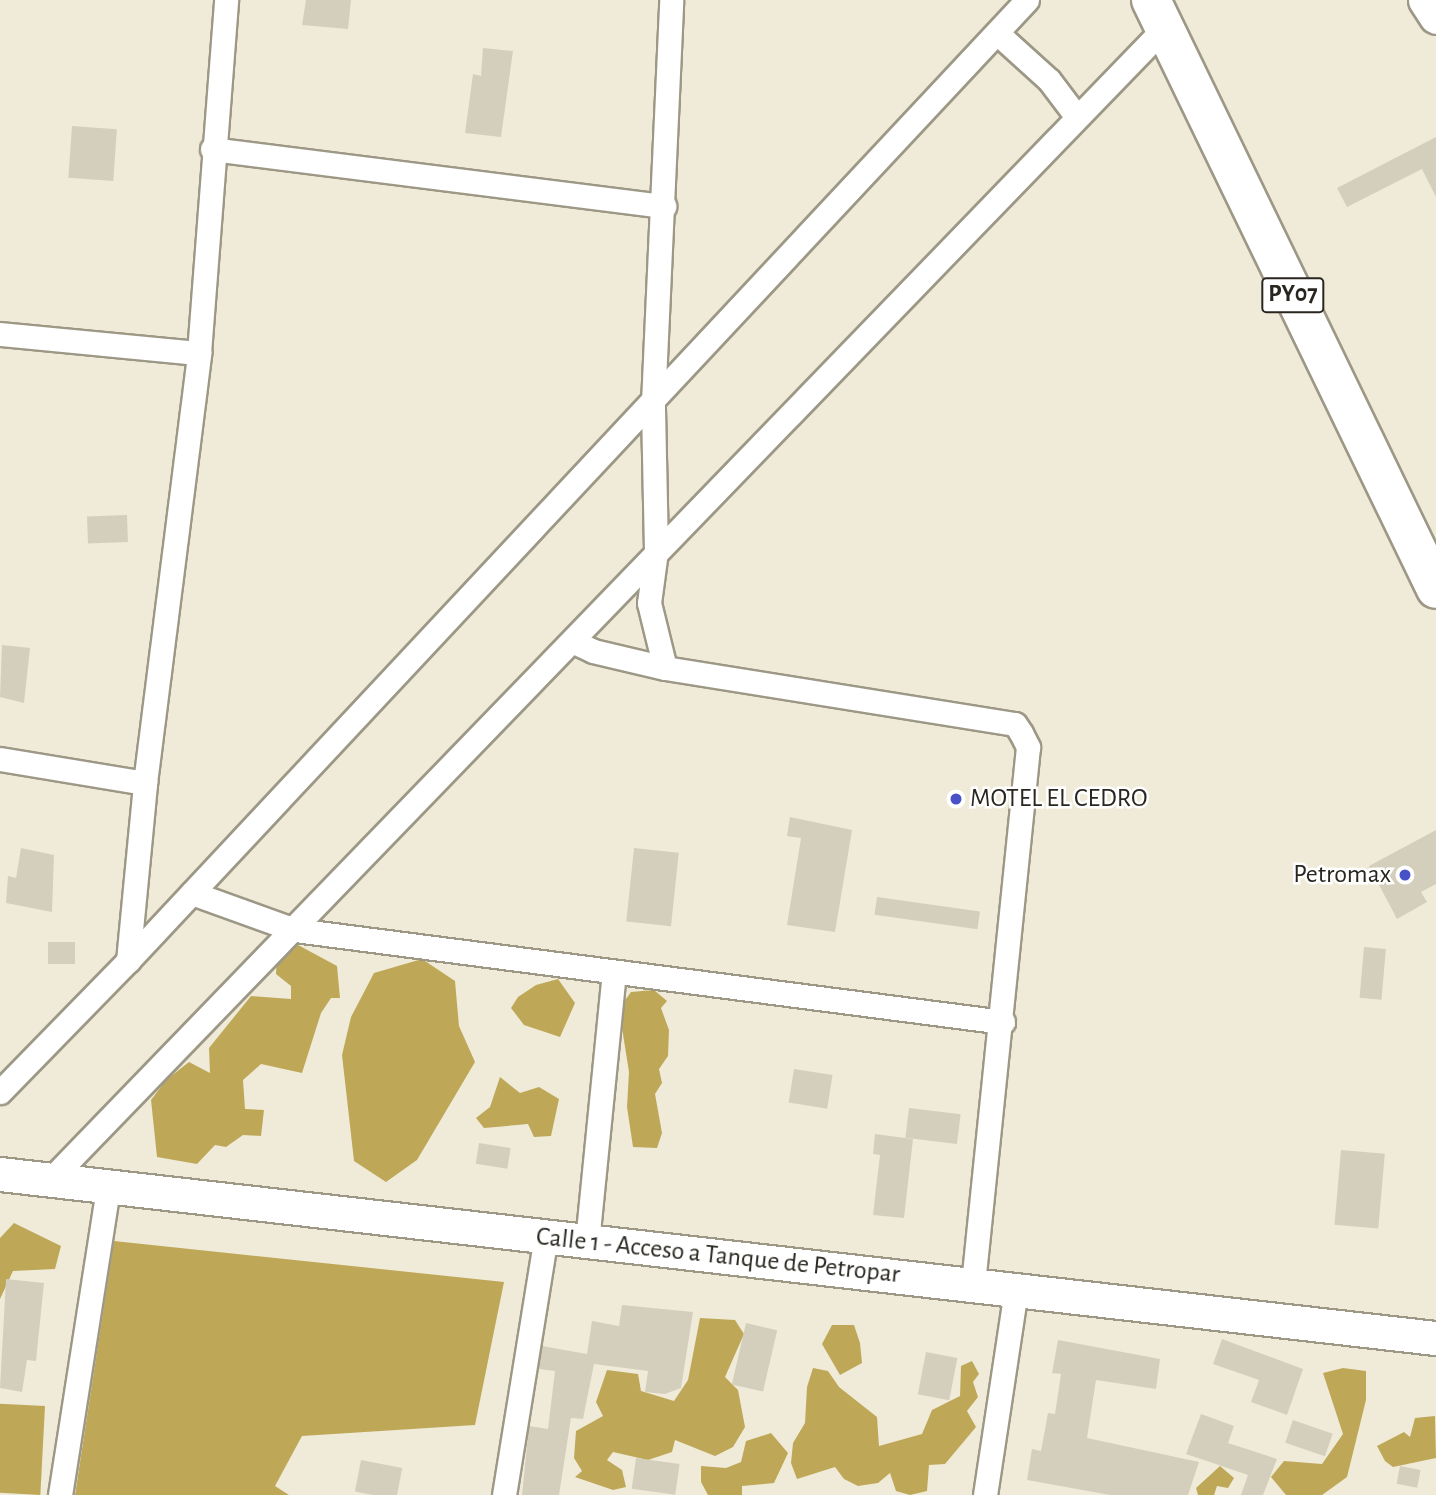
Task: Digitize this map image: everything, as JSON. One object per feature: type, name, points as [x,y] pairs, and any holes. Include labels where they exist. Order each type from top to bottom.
[{"type":"highway","name":"PY07","points":[[1157,14],[1436,589]]},
{"type":"street","points":[[128,961],[145,783],[199,353],[212,149],[226,0]]},
{"type":"street","points":[[665,668],[649,603],[656,551],[653,403],[664,206],[671,0]]},
{"type":"street","points":[[0,1092],[128,961],[653,403],[1027,0]]},
{"type":"street","points":[[1425,0],[1436,17]]},
{"type":"street","points":[[50,1180],[295,930],[656,551],[1077,117],[1157,14]]},
{"type":"street","points":[[997,33],[1049,80],[1077,117]]},
{"type":"street","points":[[212,149],[664,206]]},
{"type":"street","points":[[0,334],[199,353]]},
{"type":"street","points":[[572,641],[593,651],[665,668],[1015,724],[1028,747],[1003,1022],[973,1284]]},
{"type":"street","points":[[0,759],[145,783]]},
{"type":"street","points":[[192,893],[295,930],[1003,1022]]},
{"type":"street","points":[[587,1242],[614,972]]},
{"type":"street","name":"Calle 1 - Acceso a Tanque de Petropar","points":[[0,1174],[1436,1338]]},
{"type":"street","points":[[60,1495],[108,1187]]},
{"type":"street","points":[[504,1495],[546,1237]]},
{"type":"street","points":[[985,1495],[1017,1289]]},
{"type":"shaded area","points":[[298,945],[337,966],[340,998],[331,998],[321,1013],[302,1073],[261,1064],[243,1080],[245,1109],[264,1110],[261,1136],[243,1135],[226,1147],[215,1145],[197,1164],[157,1157],[151,1100],[166,1080],[189,1062],[210,1073],[209,1048],[251,996],[291,999],[291,986],[276,974],[277,957]]},
{"type":"shaded area","points":[[422,959],[455,981],[459,1026],[475,1062],[417,1160],[386,1182],[354,1161],[342,1055],[351,1017],[374,973]]},
{"type":"shaded area","points":[[558,979],[575,1003],[560,1037],[524,1025],[511,1008],[518,997],[536,985]]},
{"type":"shaded area","points":[[654,990],[667,1001],[661,1008],[669,1030],[668,1056],[659,1069],[662,1083],[655,1094],[662,1133],[657,1148],[633,1147],[627,1107],[629,1072],[619,1009],[631,992]]},
{"type":"shaded area","points":[[500,1077],[520,1093],[539,1087],[559,1099],[551,1136],[534,1137],[528,1124],[484,1128],[476,1118],[490,1107]]},
{"type":"shaded area","points":[[14,1223],[61,1246],[55,1269],[13,1271],[0,1299],[0,1238]]},
{"type":"shaded area","points":[[114,1241],[504,1282],[475,1425],[302,1436],[275,1486],[289,1495],[75,1495]]},
{"type":"shaded area","points":[[700,1318],[735,1320],[744,1334],[725,1377],[738,1390],[745,1427],[733,1447],[715,1456],[675,1440],[672,1452],[648,1460],[613,1452],[607,1460],[622,1470],[626,1487],[613,1490],[575,1477],[582,1471],[574,1458],[576,1431],[603,1416],[596,1402],[607,1370],[638,1374],[641,1391],[674,1401],[688,1380]]},
{"type":"shaded area","points":[[832,1325],[854,1325],[860,1343],[862,1363],[840,1375],[822,1344]]},
{"type":"shaded area","points":[[972,1361],[979,1374],[973,1382],[978,1397],[967,1411],[976,1427],[945,1464],[929,1465],[927,1491],[910,1495],[896,1491],[890,1473],[878,1483],[858,1486],[844,1479],[835,1467],[797,1479],[791,1463],[793,1443],[805,1423],[807,1387],[813,1368],[828,1371],[839,1387],[877,1417],[879,1446],[922,1434],[932,1410],[960,1396],[961,1366]]},
{"type":"shaded area","points":[[1343,1368],[1366,1371],[1366,1400],[1347,1477],[1322,1495],[1286,1495],[1271,1477],[1284,1461],[1322,1464],[1343,1434],[1323,1373]]},
{"type":"shaded area","points":[[0,1404],[45,1406],[40,1495],[0,1493]]},
{"type":"shaded area","points":[[1435,1416],[1436,1458],[1393,1467],[1385,1461],[1377,1446],[1404,1432],[1410,1437],[1415,1418]]},
{"type":"shaded area","points":[[771,1433],[788,1453],[774,1483],[742,1486],[742,1495],[708,1495],[701,1482],[701,1466],[726,1468],[741,1462],[746,1441]]},
{"type":"shaded area","points":[[1220,1466],[1234,1478],[1228,1488],[1217,1486],[1214,1495],[1198,1495],[1196,1488]]},
{"type":"building","points":[[306,0],[351,0],[348,29],[302,25]]},
{"type":"building","points":[[483,48],[513,51],[501,137],[465,133],[473,74],[481,76]]},
{"type":"building","points":[[72,126],[117,129],[113,181],[68,178]]},
{"type":"building","points":[[1436,137],[1436,197],[1422,169],[1347,207],[1337,188]]},
{"type":"building","points":[[127,515],[128,542],[88,543],[87,516]]},
{"type":"building","points":[[2,645],[30,648],[24,703],[0,697]]},
{"type":"building","points":[[790,817],[852,830],[835,932],[787,925],[801,838],[787,836]]},
{"type":"building","name":"Petromax","points":[[1436,830],[1436,884],[1421,892],[1427,902],[1397,919],[1369,866]]},
{"type":"building","points":[[21,848],[54,855],[52,912],[6,903],[8,876],[16,878]]},
{"type":"building","points":[[634,848],[679,853],[671,926],[626,922]]},
{"type":"building","points":[[877,897],[980,911],[977,929],[874,915]]},
{"type":"building","points":[[48,942],[75,942],[75,964],[48,964]]},
{"type":"building","points":[[1364,947],[1386,949],[1381,1000],[1360,998]]},
{"type":"building","points":[[794,1069],[833,1075],[827,1109],[789,1103]]},
{"type":"building","points":[[909,1108],[961,1114],[957,1144],[905,1138]]},
{"type":"building","points":[[875,1134],[913,1139],[904,1218],[873,1215],[880,1155],[873,1154]]},
{"type":"building","points":[[479,1143],[511,1148],[507,1169],[476,1164]]},
{"type":"building","points":[[1341,1150],[1385,1154],[1378,1229],[1334,1225]]},
{"type":"building","points":[[6,1279],[44,1283],[36,1361],[27,1360],[22,1392],[0,1388]]},
{"type":"building","points":[[622,1305],[693,1312],[681,1388],[665,1394],[645,1392],[648,1371],[594,1364],[583,1419],[571,1418],[559,1495],[522,1495],[529,1426],[548,1429],[555,1371],[539,1369],[542,1346],[587,1354],[592,1321],[619,1326]]},
{"type":"building","points":[[746,1323],[777,1330],[763,1392],[732,1384]]},
{"type":"building","points":[[1222,1339],[1303,1369],[1287,1415],[1251,1402],[1259,1380],[1213,1364]]},
{"type":"building","points":[[1058,1340],[1160,1359],[1156,1389],[1096,1380],[1087,1438],[1199,1462],[1188,1495],[1110,1495],[1027,1480],[1032,1449],[1041,1451],[1048,1413],[1055,1414],[1061,1374],[1052,1373]]},
{"type":"building","points":[[926,1352],[957,1358],[949,1400],[918,1394]]},
{"type":"building","points":[[1201,1414],[1234,1426],[1228,1443],[1277,1459],[1263,1495],[1241,1495],[1248,1475],[1186,1454]]},
{"type":"building","points":[[1293,1420],[1333,1434],[1325,1456],[1285,1443]]},
{"type":"building","points":[[636,1458],[680,1464],[675,1495],[632,1489]]},
{"type":"building","points":[[361,1460],[402,1468],[397,1495],[355,1491]]},
{"type":"building","points":[[1400,1466],[1421,1470],[1417,1488],[1397,1484]]},
{"type":"place","name":"MOTEL EL CEDRO","points":[[956,799]]},
{"type":"place","name":"Petromax","points":[[1405,875]]}]
